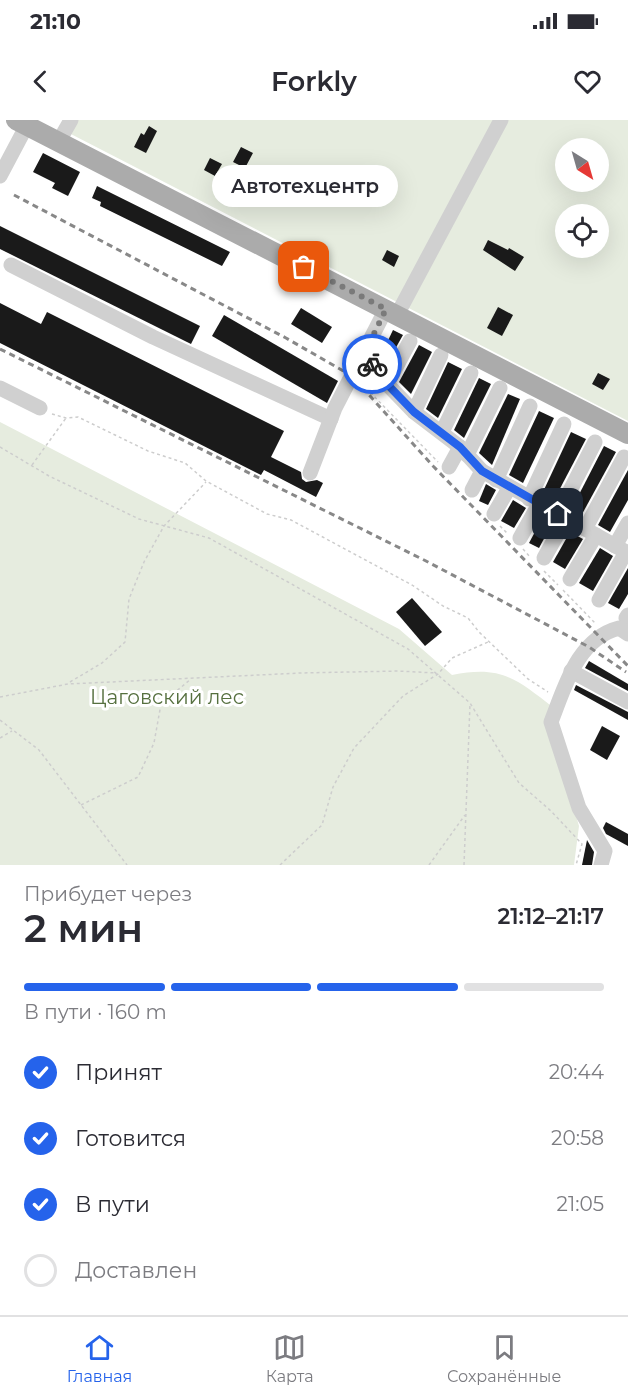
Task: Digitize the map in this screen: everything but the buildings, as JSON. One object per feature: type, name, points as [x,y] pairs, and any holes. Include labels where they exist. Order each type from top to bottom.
[{"type":"main road","points":[[21,123],[628,434]]},
{"type":"street","points":[[59,141],[71,120]]},
{"type":"street","points":[[310,473],[331,418],[369,344],[391,312],[501,120]]},
{"type":"street","points":[[0,176],[21,123]]},
{"type":"street","points":[[11,265],[153,337],[331,418]]},
{"type":"street","points":[[387,384],[410,341]]},
{"type":"street","points":[[369,344],[373,367],[387,384],[414,412],[442,432],[482,471],[623,550]]},
{"type":"street","points":[[414,412],[441,355]]},
{"type":"street","points":[[442,432],[471,373]]},
{"type":"street","points":[[0,388],[46,411]]},
{"type":"street","points":[[447,468],[463,451],[500,388]]},
{"type":"street","points":[[495,517],[502,484],[530,406]]},
{"type":"street","points":[[517,541],[564,424]]},
{"type":"street","points":[[544,558],[595,442]]},
{"type":"street","points":[[570,579],[624,457]]},
{"type":"street","points":[[472,490],[482,471]]},
{"type":"street","points":[[599,600],[623,550],[628,523]]},
{"type":"street","points":[[601,865],[605,851],[583,816],[572,792],[552,722],[562,699],[564,684],[571,671],[598,636],[619,628],[628,634]]},
{"type":"street","points":[[571,671],[628,702]]},
{"type":"path","points":[[353,375],[447,468]]},
{"type":"path","points":[[46,411],[66,418],[78,417],[148,451],[185,463],[206,481],[267,514],[291,520],[412,585],[443,606],[468,618],[489,642],[528,679],[562,699]]},
{"type":"path","points":[[31,465],[66,418]]},
{"type":"path","points":[[1,448],[139,519],[209,538],[408,649],[471,703],[519,783],[551,811],[582,844]]},
{"type":"path","points":[[68,684],[102,663],[124,642],[129,599],[144,562],[164,526],[206,481]]},
{"type":"path","points":[[495,517],[604,632]]},
{"type":"path","points":[[280,865],[322,825],[333,787],[354,748],[403,696],[438,674],[452,658],[489,642]]},
{"type":"path","points":[[0,697],[68,684],[301,673],[398,671],[438,674]]},
{"type":"path","points":[[81,805],[138,777],[154,743],[161,704],[192,678]]},
{"type":"path","points":[[464,865],[471,703]]},
{"type":"path","points":[[0,720],[39,750],[127,865]]},
{"type":"path","points":[[0,738],[14,731]]},
{"type":"path","points":[[429,865],[466,815]]},
{"type":"path","points":[[576,865],[582,844],[583,816]]},
{"type":"green space","points":[[73,120],[628,120],[628,421],[67,132]]},
{"type":"green space","name":"Цаговский лес","points":[[0,422],[399,629],[452,675],[469,672],[496,673],[518,682],[554,708],[566,781],[579,826],[574,865],[0,865]]},
{"type":"railway","points":[[14,195],[286,338],[352,376],[433,466],[628,666]]},
{"type":"railway","points":[[0,349],[426,561],[589,647],[626,672]]},
{"type":"way so far","points":[[304,267],[386,309],[369,344],[372,364]]},
{"type":"place","name":"Автотехцентр","points":[[304,267]]},
{"type":"route","points":[[372,364],[387,384],[414,412],[460,447],[482,471],[558,514]]}]
